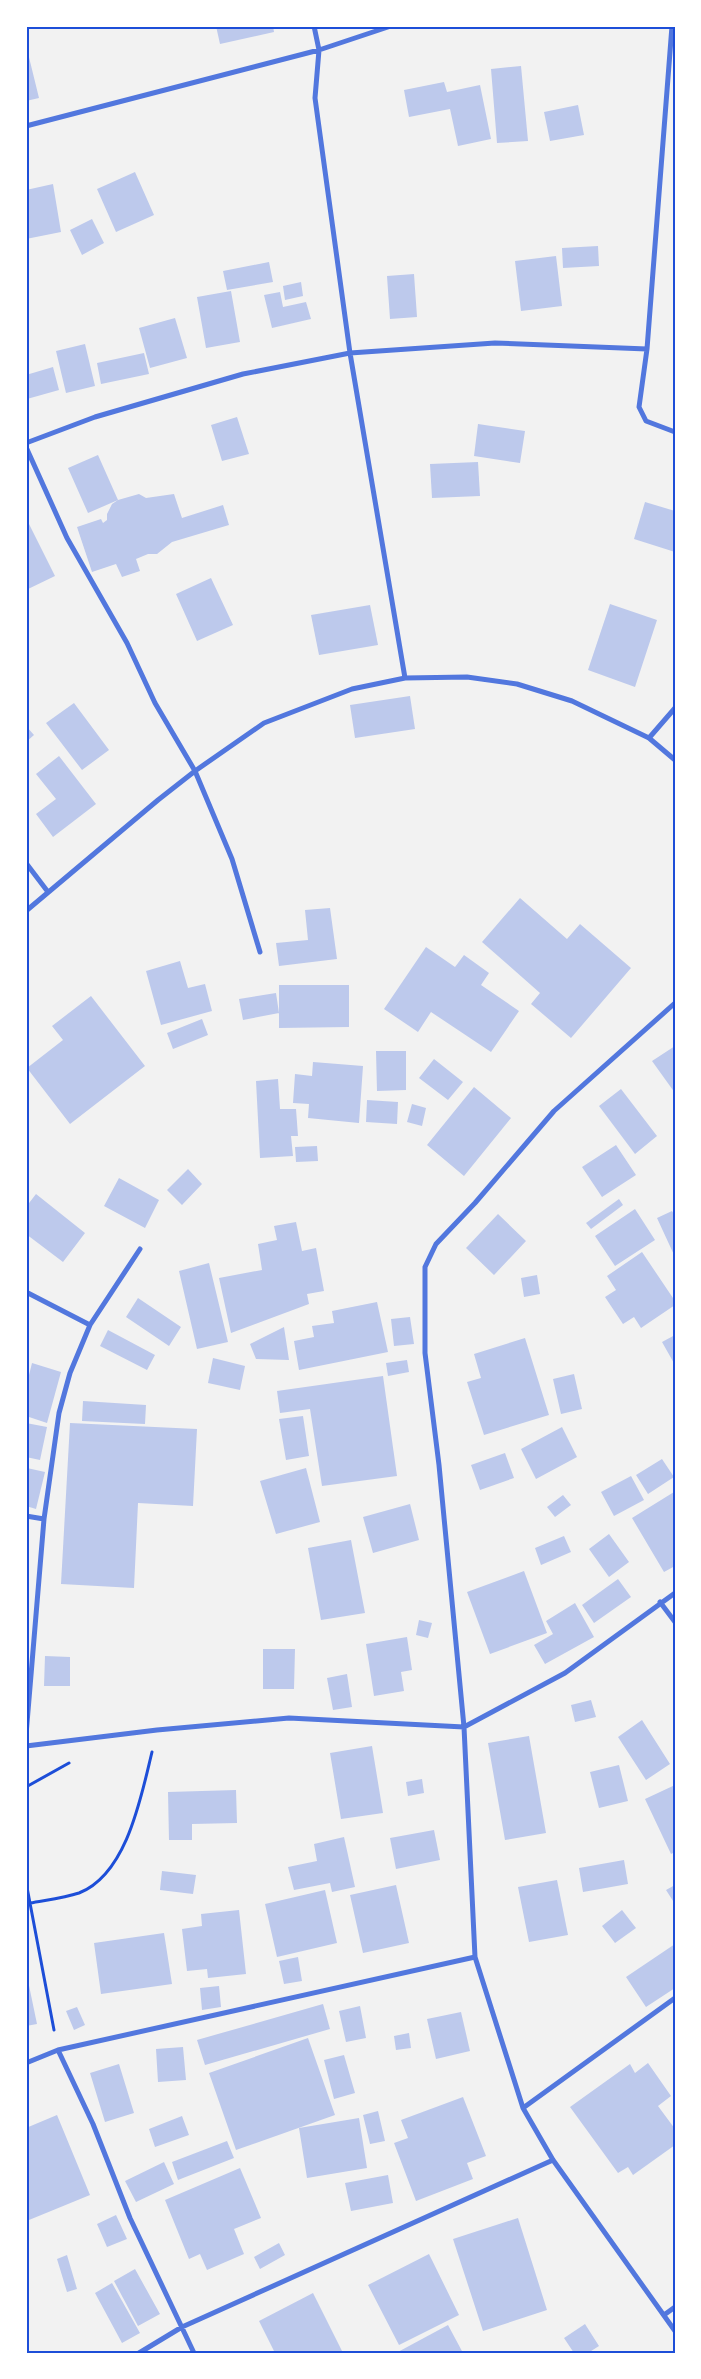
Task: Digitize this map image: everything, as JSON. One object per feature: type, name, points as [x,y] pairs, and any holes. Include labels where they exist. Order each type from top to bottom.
[{"type":"street","points":[[314,26],[319,50],[315,98],[350,353],[405,678]]},
{"type":"street","points":[[26,126],[319,50],[391,26]]},
{"type":"street","points":[[672,26],[647,349],[639,407],[646,421],[675,432]]},
{"type":"street","points":[[260,952],[232,859],[194,772],[155,703],[127,643],[67,538],[26,445],[95,417],[244,374],[350,353],[495,343],[647,349]]},
{"type":"street","points":[[26,911],[194,772],[264,723],[352,690],[405,678],[467,678],[517,684],[572,701],[648,738],[675,760]]},
{"type":"street","points":[[648,738],[675,708]]},
{"type":"street","points":[[26,863],[48,892]]},
{"type":"street","points":[[675,1003],[554,1111],[475,1203],[436,1244],[425,1267],[425,1353],[439,1465],[464,1727],[475,1957],[523,2108],[553,2160],[675,2331]]},
{"type":"street","points":[[26,1735],[44,1519],[58,1413],[70,1373],[90,1325],[140,1250]]},
{"type":"street","points":[[26,1292],[90,1325]]},
{"type":"street","points":[[26,1516],[44,1519]]},
{"type":"street","points":[[26,1746],[158,1730],[289,1718],[464,1727],[565,1673],[660,1602],[675,1593]]},
{"type":"street","points":[[660,1602],[675,1622]]},
{"type":"street","points":[[26,2063],[58,2050],[475,1957]]},
{"type":"street","points":[[523,2108],[675,1998]]},
{"type":"street","points":[[58,2050],[93,2124],[130,2218],[194,2353]]},
{"type":"street","points":[[139,2353],[182,2326],[553,2160]]},
{"type":"street","points":[[664,2315],[675,2307]]},
{"type":"path","points":[[30,1903],[80,1892],[105,1874],[116,1860],[138,1811],[158,1730]]},
{"type":"path","points":[[26,1882],[58,2050]]},
{"type":"building","points":[[216,26],[273,26],[274,32],[220,44]]},
{"type":"building","points":[[26,45],[39,98],[26,101]]},
{"type":"building","points":[[521,66],[528,141],[497,143],[491,69]]},
{"type":"building","points":[[444,82],[447,92],[480,85],[491,139],[458,146],[450,109],[409,117],[404,90]]},
{"type":"building","points":[[578,105],[584,135],[550,141],[544,112]]},
{"type":"building","points":[[135,172],[154,215],[116,232],[97,189]]},
{"type":"building","points":[[53,184],[61,232],[26,239],[26,190]]},
{"type":"building","points":[[92,219],[104,243],[82,255],[70,230]]},
{"type":"building","points":[[598,246],[599,266],[563,268],[562,248]]},
{"type":"building","points":[[556,256],[562,306],[521,311],[515,261]]},
{"type":"building","points":[[269,262],[273,282],[227,290],[223,271]]},
{"type":"building","points":[[414,274],[417,317],[390,319],[387,276]]},
{"type":"building","points":[[301,282],[303,296],[285,300],[283,286]]},
{"type":"building","points":[[231,291],[240,342],[206,348],[197,297]]},
{"type":"building","points":[[280,292],[283,307],[306,302],[311,319],[272,328],[264,295]]},
{"type":"building","points":[[175,318],[187,358],[150,368],[139,328]]},
{"type":"building","points":[[85,344],[95,386],[66,393],[56,351]]},
{"type":"building","points":[[144,353],[149,374],[101,384],[97,363]]},
{"type":"building","points":[[53,367],[59,390],[27,399],[26,375]]},
{"type":"building","points":[[237,417],[249,454],[222,461],[211,425]]},
{"type":"building","points":[[478,424],[525,431],[520,463],[474,456]]},
{"type":"building","points":[[98,455],[118,500],[88,513],[68,468]]},
{"type":"building","points":[[478,462],[480,496],[432,498],[430,464]]},
{"type":"building","points":[[139,494],[146,498],[174,494],[182,518],[223,505],[229,525],[172,542],[157,554],[148,554],[136,559],[140,571],[122,577],[116,564],[92,572],[77,527],[101,519],[103,523],[107,520],[107,514],[112,504],[118,500]]},
{"type":"building","points":[[645,502],[675,511],[675,552],[634,539]]},
{"type":"building","points":[[26,518],[55,576],[26,590]]},
{"type":"building","points":[[211,578],[233,625],[197,641],[176,594]]},
{"type":"building","points":[[610,604],[657,620],[635,687],[588,670]]},
{"type":"building","points":[[370,605],[378,645],[319,655],[311,615]]},
{"type":"building","points":[[410,696],[415,729],[355,738],[350,705]]},
{"type":"building","points":[[74,703],[109,750],[82,770],[46,723]]},
{"type":"building","points":[[26,726],[34,735],[26,742]]},
{"type":"building","points":[[59,756],[96,804],[53,837],[36,814],[56,799],[36,774]]},
{"type":"building","points":[[520,898],[567,939],[580,924],[631,968],[571,1038],[531,1004],[540,993],[482,942]]},
{"type":"building","points":[[330,908],[337,959],[279,966],[276,943],[308,940],[305,910]]},
{"type":"building","points":[[426,947],[455,967],[464,955],[489,973],[481,985],[519,1011],[491,1052],[431,1012],[418,1032],[384,1009]]},
{"type":"building","points":[[180,961],[188,988],[205,984],[212,1011],[161,1025],[146,971]]},
{"type":"building","points":[[279,985],[349,985],[349,1027],[279,1028]]},
{"type":"building","points":[[276,993],[279,1013],[243,1020],[239,999]]},
{"type":"building","points":[[91,996],[145,1066],[70,1124],[27,1068],[63,1040],[52,1026]]},
{"type":"building","points":[[202,1019],[208,1035],[173,1049],[167,1033]]},
{"type":"building","points":[[675,1046],[675,1093],[652,1061]]},
{"type":"building","points":[[376,1051],[406,1051],[406,1090],[377,1091]]},
{"type":"building","points":[[434,1059],[463,1082],[448,1100],[419,1078]]},
{"type":"building","points":[[313,1062],[363,1066],[359,1123],[308,1118],[309,1104],[293,1103],[295,1074],[312,1076]]},
{"type":"building","points":[[278,1079],[280,1109],[296,1109],[298,1136],[291,1136],[293,1156],[260,1158],[256,1081]]},
{"type":"building","points":[[474,1087],[511,1118],[464,1176],[427,1145]]},
{"type":"building","points":[[621,1089],[657,1136],[635,1154],[599,1106]]},
{"type":"building","points":[[367,1100],[398,1102],[397,1124],[366,1122]]},
{"type":"building","points":[[412,1104],[426,1108],[422,1126],[407,1122]]},
{"type":"building","points":[[616,1145],[636,1175],[602,1197],[582,1167]]},
{"type":"building","points":[[317,1146],[318,1161],[296,1162],[295,1147]]},
{"type":"building","points":[[188,1169],[202,1184],[182,1205],[167,1190]]},
{"type":"building","points":[[119,1178],[159,1200],[145,1228],[104,1206]]},
{"type":"building","points":[[36,1194],[85,1233],[63,1262],[26,1234],[26,1207]]},
{"type":"building","points":[[619,1199],[623,1205],[591,1229],[586,1223]]},
{"type":"building","points":[[635,1209],[655,1240],[615,1266],[595,1236]]},
{"type":"building","points":[[672,1211],[675,1216],[675,1257],[657,1218]]},
{"type":"building","points":[[498,1214],[526,1241],[494,1275],[466,1248]]},
{"type":"building","points":[[296,1222],[302,1251],[316,1248],[324,1291],[307,1294],[309,1304],[231,1333],[219,1278],[262,1270],[258,1244],[277,1240],[274,1226]]},
{"type":"building","points":[[642,1252],[675,1301],[675,1305],[641,1328],[634,1317],[623,1324],[605,1297],[616,1290],[607,1276]]},
{"type":"building","points":[[209,1263],[228,1342],[197,1349],[179,1271]]},
{"type":"building","points":[[537,1275],[540,1294],[524,1297],[521,1278]]},
{"type":"building","points":[[138,1298],[181,1327],[169,1346],[126,1317]]},
{"type":"building","points":[[377,1302],[388,1352],[299,1370],[294,1341],[314,1337],[312,1326],[334,1323],[332,1311]]},
{"type":"building","points":[[410,1317],[414,1344],[394,1346],[391,1319]]},
{"type":"building","points":[[284,1327],[289,1360],[256,1359],[250,1344]]},
{"type":"building","points":[[108,1330],[155,1355],[147,1370],[100,1346]]},
{"type":"building","points":[[675,1335],[675,1365],[662,1342]]},
{"type":"building","points":[[525,1338],[549,1415],[484,1435],[467,1382],[481,1378],[474,1354]]},
{"type":"building","points":[[213,1358],[245,1366],[240,1390],[208,1383]]},
{"type":"building","points":[[407,1360],[409,1372],[388,1376],[386,1363]]},
{"type":"building","points":[[32,1363],[61,1372],[47,1423],[26,1416],[26,1374],[29,1375]]},
{"type":"building","points":[[574,1374],[582,1409],[561,1414],[553,1379]]},
{"type":"building","points":[[383,1376],[397,1476],[322,1486],[310,1409],[280,1413],[277,1391]]},
{"type":"building","points":[[83,1401],[146,1405],[145,1424],[82,1421]]},
{"type":"building","points":[[303,1416],[309,1456],[286,1460],[279,1419]]},
{"type":"building","points":[[26,1423],[47,1427],[40,1460],[26,1457]]},
{"type":"building","points":[[70,1423],[197,1429],[193,1506],[138,1503],[134,1588],[61,1584]]},
{"type":"building","points":[[562,1427],[577,1457],[536,1479],[521,1449]]},
{"type":"building","points":[[505,1453],[514,1478],[480,1490],[471,1465]]},
{"type":"building","points":[[662,1459],[674,1477],[648,1494],[636,1475]]},
{"type":"building","points":[[27,1468],[45,1472],[36,1509],[26,1506]]},
{"type":"building","points":[[306,1468],[320,1522],[276,1534],[260,1481]]},
{"type":"building","points":[[631,1476],[644,1500],[614,1516],[601,1492]]},
{"type":"building","points":[[674,1492],[675,1566],[664,1572],[632,1518]]},
{"type":"building","points":[[563,1495],[571,1505],[555,1517],[547,1507]]},
{"type":"building","points":[[410,1504],[419,1540],[373,1553],[363,1517]]},
{"type":"building","points":[[609,1534],[629,1562],[609,1577],[589,1549]]},
{"type":"building","points":[[564,1536],[571,1552],[541,1565],[535,1548]]},
{"type":"building","points":[[351,1540],[365,1613],[321,1620],[308,1548]]},
{"type":"building","points":[[524,1571],[547,1633],[490,1654],[467,1592]]},
{"type":"building","points":[[618,1579],[631,1597],[594,1623],[582,1605]]},
{"type":"building","points":[[575,1603],[594,1637],[545,1664],[534,1645],[553,1634],[546,1621]]},
{"type":"building","points":[[419,1620],[432,1623],[428,1638],[416,1635]]},
{"type":"building","points":[[407,1637],[412,1670],[401,1672],[404,1691],[374,1696],[366,1644]]},
{"type":"building","points":[[263,1649],[295,1649],[294,1689],[263,1689]]},
{"type":"building","points":[[45,1656],[70,1657],[70,1686],[44,1686]]},
{"type":"building","points":[[347,1674],[352,1707],[333,1710],[327,1678]]},
{"type":"building","points":[[591,1700],[596,1717],[575,1722],[571,1705]]},
{"type":"building","points":[[642,1720],[670,1764],[646,1780],[618,1737]]},
{"type":"building","points":[[529,1736],[546,1833],[505,1840],[488,1743]]},
{"type":"building","points":[[372,1746],[383,1813],[341,1819],[330,1753]]},
{"type":"building","points":[[619,1765],[628,1801],[599,1808],[590,1772]]},
{"type":"building","points":[[422,1779],[424,1793],[408,1796],[406,1782]]},
{"type":"building","points":[[675,1785],[675,1852],[671,1854],[645,1799]]},
{"type":"building","points":[[236,1790],[237,1823],[192,1824],[192,1840],[169,1840],[168,1792]]},
{"type":"building","points":[[434,1830],[440,1860],[396,1869],[390,1838]]},
{"type":"building","points":[[344,1837],[355,1887],[332,1892],[330,1883],[294,1890],[288,1867],[317,1861],[314,1844]]},
{"type":"building","points":[[624,1860],[628,1884],[583,1892],[579,1868]]},
{"type":"building","points":[[162,1871],[196,1875],[193,1894],[160,1890]]},
{"type":"building","points":[[557,1880],[568,1935],[529,1942],[518,1887]]},
{"type":"building","points":[[396,1885],[409,1943],[363,1953],[350,1895]]},
{"type":"building","points":[[675,1885],[675,1904],[666,1890]]},
{"type":"building","points":[[325,1890],[337,1943],[277,1957],[265,1904]]},
{"type":"building","points":[[239,1910],[246,1974],[208,1978],[207,1969],[187,1971],[182,1929],[202,1926],[201,1914]]},
{"type":"building","points":[[622,1910],[636,1928],[615,1943],[602,1926]]},
{"type":"building","points":[[164,1933],[172,1984],[101,1994],[94,1943]]},
{"type":"building","points":[[675,1944],[675,1988],[646,2007],[626,1977]]},
{"type":"building","points":[[298,1957],[302,1981],[284,1984],[279,1961]]},
{"type":"building","points":[[26,1971],[37,2024],[26,2026]]},
{"type":"building","points":[[219,1986],[221,2007],[202,2010],[200,1988]]},
{"type":"building","points":[[323,2004],[330,2029],[205,2065],[197,2040]]},
{"type":"building","points":[[360,2006],[366,2038],[346,2042],[339,2011]]},
{"type":"building","points":[[77,2007],[85,2025],[74,2030],[66,2011]]},
{"type":"building","points":[[461,2012],[470,2051],[436,2059],[427,2019]]},
{"type":"building","points":[[409,2033],[411,2048],[396,2050],[394,2036]]},
{"type":"building","points":[[308,2038],[335,2115],[236,2150],[209,2073]]},
{"type":"building","points":[[183,2047],[186,2080],[158,2082],[156,2049]]},
{"type":"building","points":[[344,2055],[355,2093],[334,2099],[324,2060]]},
{"type":"building","points":[[648,2063],[671,2096],[658,2106],[675,2129],[675,2145],[633,2175],[628,2167],[618,2173],[570,2107],[630,2064],[635,2073]]},
{"type":"building","points":[[119,2064],[134,2113],[105,2122],[90,2073]]},
{"type":"building","points":[[463,2097],[486,2156],[467,2163],[473,2179],[416,2201],[394,2143],[408,2138],[401,2120]]},
{"type":"building","points":[[378,2111],[385,2141],[370,2144],[363,2115]]},
{"type":"building","points":[[57,2115],[90,2195],[29,2220],[26,2215],[26,2128]]},
{"type":"building","points":[[182,2116],[189,2135],[155,2147],[149,2129]]},
{"type":"building","points":[[359,2118],[367,2168],[307,2178],[299,2128]]},
{"type":"building","points":[[227,2141],[234,2158],[178,2180],[172,2162]]},
{"type":"building","points":[[164,2162],[174,2184],[136,2202],[125,2181]]},
{"type":"building","points":[[240,2168],[261,2218],[234,2229],[244,2254],[207,2270],[200,2254],[189,2259],[165,2200]]},
{"type":"building","points":[[388,2175],[393,2203],[351,2211],[345,2183]]},
{"type":"building","points":[[116,2215],[127,2239],[107,2247],[97,2224]]},
{"type":"building","points":[[518,2218],[547,2310],[483,2331],[453,2239]]},
{"type":"building","points":[[279,2243],[285,2255],[260,2269],[254,2257]]},
{"type":"building","points":[[429,2254],[459,2315],[399,2345],[368,2285]]},
{"type":"building","points":[[67,2255],[77,2289],[67,2292],[57,2259]]},
{"type":"building","points":[[135,2269],[160,2314],[138,2326],[114,2281]]},
{"type":"building","points":[[112,2283],[140,2333],[122,2343],[95,2293]]},
{"type":"building","points":[[313,2293],[342,2351],[338,2353],[275,2353],[259,2321]]},
{"type":"building","points":[[585,2324],[599,2346],[588,2353],[574,2353],[564,2338]]},
{"type":"building","points":[[448,2325],[463,2353],[396,2353]]}]
